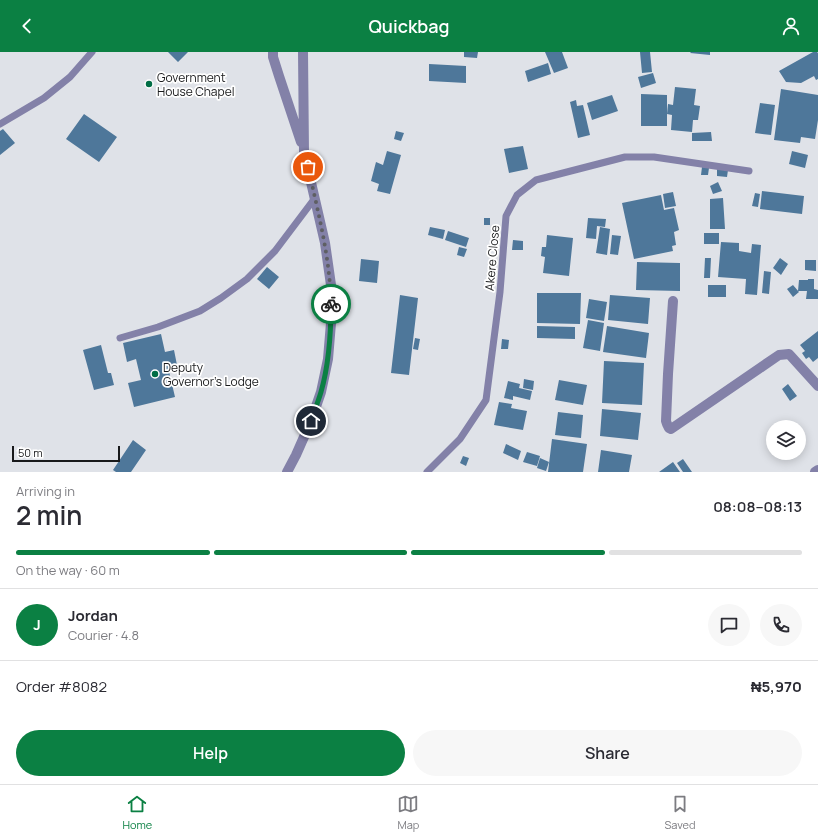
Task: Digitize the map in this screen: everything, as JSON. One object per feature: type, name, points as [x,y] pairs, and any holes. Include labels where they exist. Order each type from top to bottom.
[{"type":"street","points":[[273,52],[273,57],[304,152],[325,243],[331,284],[331,323],[328,358],[321,392],[311,421],[296,455],[286,472]]},
{"type":"street","points":[[303,52],[304,152]]},
{"type":"street","points":[[673,301],[666,420],[666,424],[669,428],[779,355],[789,354],[818,386]]},
{"type":"lane","points":[[0,124],[44,98],[70,77],[92,52]]},
{"type":"lane","name":"Akere Close","points":[[427,472],[460,439],[486,400],[500,292],[506,216],[517,195],[536,180],[625,157],[654,157],[749,171]]},
{"type":"lane","points":[[120,338],[158,327],[200,311],[221,298],[247,279],[275,252],[315,198]]},
{"type":"building","points":[[168,52],[188,52],[178,62]]},
{"type":"building","points":[[464,52],[478,52],[477,58],[464,57]]},
{"type":"building","points":[[545,52],[562,52],[568,68],[554,73]]},
{"type":"building","points":[[640,52],[650,52],[652,72],[642,73]]},
{"type":"building","points":[[710,52],[710,55],[690,53]]},
{"type":"building","points":[[813,52],[818,53],[818,79],[816,80],[814,76],[801,83],[786,82],[779,71]]},
{"type":"building","points":[[548,63],[551,74],[528,82],[525,71]]},
{"type":"building","points":[[429,64],[466,66],[466,83],[429,81]]},
{"type":"building","points":[[653,73],[656,83],[641,88],[638,77]]},
{"type":"building","points":[[675,87],[696,89],[694,105],[700,106],[698,120],[693,120],[692,132],[671,130],[672,115],[667,114],[668,104],[673,105]]},
{"type":"building","points":[[781,89],[818,95],[818,120],[815,139],[801,137],[800,143],[774,140]]},
{"type":"building","points":[[641,94],[667,95],[667,126],[641,126]]},
{"type":"building","points":[[612,95],[618,111],[592,120],[587,103]]},
{"type":"building","points":[[576,100],[577,106],[583,105],[590,135],[578,138],[570,102]]},
{"type":"building","points":[[760,103],[775,105],[771,135],[755,133]]},
{"type":"building","points":[[84,114],[117,137],[99,162],[66,139]]},
{"type":"building","points":[[3,129],[15,143],[0,155],[0,131]]},
{"type":"building","points":[[396,131],[404,133],[401,141],[394,139]]},
{"type":"building","points":[[711,132],[712,141],[692,141],[692,133]]},
{"type":"building","points":[[523,146],[528,169],[509,173],[504,149]]},
{"type":"building","points":[[387,151],[401,155],[390,194],[377,191],[379,184],[371,181],[376,162],[383,165]]},
{"type":"building","points":[[792,151],[808,155],[805,168],[789,164]]},
{"type":"building","points":[[702,167],[709,168],[708,175],[701,175]]},
{"type":"building","points":[[717,169],[728,170],[727,177],[717,176]]},
{"type":"building","points":[[718,182],[722,191],[713,194],[710,186]]},
{"type":"building","points":[[762,191],[804,196],[802,214],[760,209]]},
{"type":"building","points":[[673,192],[676,206],[665,208],[663,194]]},
{"type":"building","points":[[755,193],[760,194],[758,207],[752,206]]},
{"type":"building","points":[[661,195],[664,210],[674,208],[679,230],[674,232],[676,245],[672,246],[673,251],[634,259],[622,203]]},
{"type":"building","points":[[723,198],[725,229],[710,229],[710,199]]},
{"type":"building","points":[[484,218],[490,218],[490,225],[484,225]]},
{"type":"building","points":[[588,218],[606,219],[605,227],[597,226],[596,239],[586,238]]},
{"type":"building","points":[[430,227],[445,230],[443,239],[428,235]]},
{"type":"building","points":[[600,227],[610,229],[607,255],[596,253]]},
{"type":"building","points":[[448,231],[469,238],[466,247],[445,240]]},
{"type":"building","points":[[704,233],[719,233],[719,244],[704,244]]},
{"type":"building","points":[[547,235],[573,238],[569,276],[543,273],[545,257],[541,256],[542,247],[546,247]]},
{"type":"building","points":[[612,235],[621,236],[618,255],[610,254]]},
{"type":"building","points":[[513,240],[523,241],[523,250],[512,250]]},
{"type":"building","points":[[721,242],[739,243],[739,251],[751,253],[752,244],[761,245],[757,295],[745,294],[746,279],[718,277]]},
{"type":"building","points":[[459,247],[467,249],[464,257],[457,255]]},
{"type":"building","points":[[705,258],[711,258],[710,278],[704,278]]},
{"type":"building","points":[[780,258],[788,264],[781,275],[773,268]]},
{"type":"building","points":[[361,259],[379,261],[377,283],[359,281]]},
{"type":"building","points":[[805,260],[816,260],[816,271],[805,270]]},
{"type":"building","points":[[637,262],[680,263],[680,291],[636,290]]},
{"type":"building","points":[[267,267],[279,277],[269,289],[257,279]]},
{"type":"building","points":[[764,271],[771,272],[769,294],[762,293]]},
{"type":"building","points":[[814,279],[814,289],[818,290],[818,299],[806,299],[807,291],[798,291],[799,280]]},
{"type":"building","points":[[708,285],[726,285],[726,297],[708,297]]},
{"type":"building","points":[[793,285],[799,292],[793,297],[787,289]]},
{"type":"building","points":[[537,293],[581,293],[580,324],[537,323]]},
{"type":"building","points":[[400,295],[418,298],[409,375],[391,373]]},
{"type":"building","points":[[610,295],[650,298],[648,324],[608,320]]},
{"type":"building","points":[[589,299],[607,302],[604,321],[586,318]]},
{"type":"building","points":[[588,320],[604,323],[600,351],[583,348]]},
{"type":"building","points":[[537,326],[575,327],[575,339],[537,338]]},
{"type":"building","points":[[607,326],[649,333],[646,358],[603,352]]},
{"type":"building","points":[[818,331],[818,358],[813,362],[809,357],[806,359],[802,353],[805,351],[800,345]]},
{"type":"building","name":"Deputy Governor's Lodge","points":[[161,334],[165,352],[174,350],[177,365],[168,367],[175,397],[134,407],[128,383],[141,380],[136,359],[127,362],[123,343]]},
{"type":"building","points":[[415,338],[420,339],[418,350],[413,349]]},
{"type":"building","points":[[502,339],[509,340],[508,349],[501,349]]},
{"type":"building","points":[[101,345],[108,373],[111,373],[114,385],[94,390],[83,350]]},
{"type":"building","points":[[604,361],[644,363],[642,405],[602,403]]},
{"type":"building","points":[[524,379],[534,381],[533,390],[523,388]]},
{"type":"building","points":[[559,380],[587,385],[583,405],[555,400]]},
{"type":"building","points":[[508,381],[520,384],[519,388],[532,391],[530,400],[513,396],[513,400],[504,398]]},
{"type":"building","points":[[788,384],[797,396],[790,401],[782,389]]},
{"type":"building","points":[[499,402],[512,404],[511,408],[527,411],[523,430],[494,425]]},
{"type":"building","points":[[602,409],[641,413],[638,440],[600,436]]},
{"type":"building","points":[[558,412],[583,415],[581,438],[555,435]]},
{"type":"building","points":[[552,439],[587,444],[583,472],[548,472]]},
{"type":"building","points":[[133,440],[146,450],[131,472],[116,472],[113,470]]},
{"type":"building","points":[[506,444],[521,451],[518,460],[503,453]]},
{"type":"building","points":[[601,450],[632,455],[629,472],[598,472]]},
{"type":"building","points":[[527,452],[540,456],[537,466],[523,462]]},
{"type":"building","points":[[463,456],[469,458],[466,466],[460,463]]},
{"type":"building","points":[[540,458],[549,462],[546,471],[537,468]]},
{"type":"building","points":[[683,459],[692,472],[683,472],[677,463]]},
{"type":"building","points":[[673,462],[680,472],[659,472]]},
{"type":"way so far","points":[[308,167],[325,243],[331,284],[331,304]]},
{"type":"place","name":"Government House Chapel","points":[[149,84]]},
{"type":"place","name":"Deputy Governor's Lodge","points":[[155,374]]},
{"type":"route","points":[[311,421],[321,392],[328,358],[331,304]]}]
